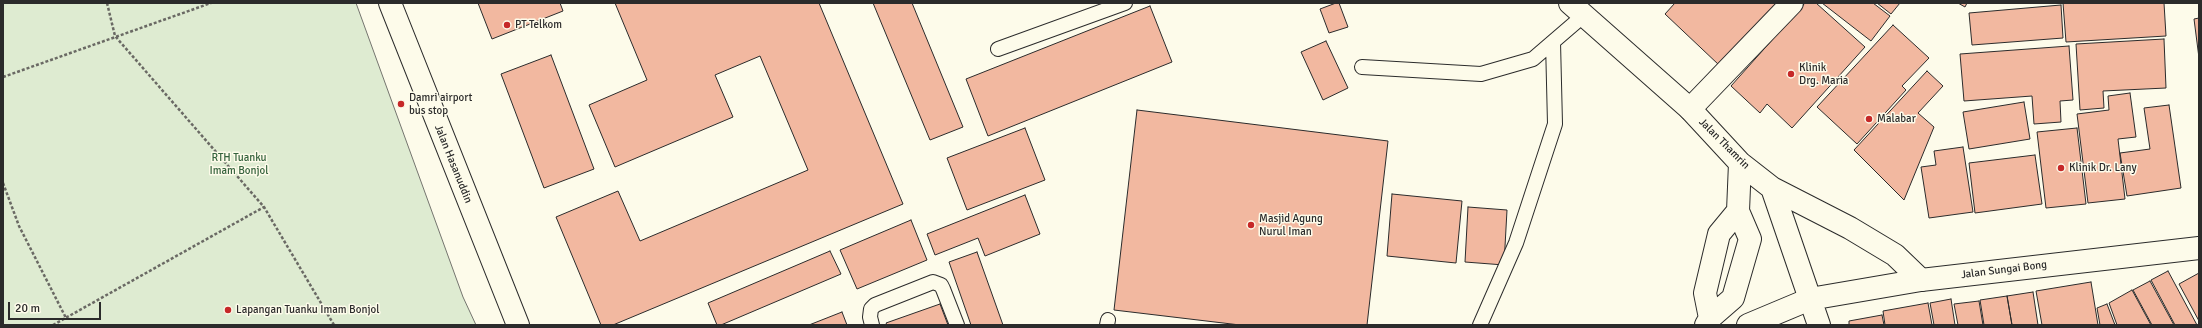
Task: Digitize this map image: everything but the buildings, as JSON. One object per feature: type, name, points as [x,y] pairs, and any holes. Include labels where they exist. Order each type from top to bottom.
[{"type":"main road","name":"Jalan Hasanuddin","points":[[390,3],[518,325]]},
{"type":"main road","points":[[1690,109],[1792,3]]},
{"type":"main road","name":"Jalan Thamrin","points":[[1577,10],[1690,109],[1740,163],[1772,188],[1850,228],[1894,255],[1921,280]]},
{"type":"main road","points":[[1708,322],[1733,298],[1750,239],[1738,211],[1740,163]]},
{"type":"main road","points":[[1772,188],[1819,325]]},
{"type":"main road","points":[[1708,322],[1705,293],[1719,234],[1738,211]]},
{"type":"main road","name":"Jalan Sungai Bong","points":[[1748,325],[1810,299],[1921,280],[2199,248]]},
{"type":"lane","points":[[998,49],[1125,3]]},
{"type":"lane","points":[[1362,67],[1481,74],[1533,59],[1553,42],[1577,10]]},
{"type":"lane","points":[[1480,325],[1516,243],[1555,124],[1553,42]]},
{"type":"lane","points":[[872,325],[870,317],[871,309],[876,305],[933,282],[941,285],[943,288],[957,325]]},
{"type":"path","points":[[108,3],[115,36],[264,207],[334,325]]},
{"type":"path","points":[[3,77],[211,3]]},
{"type":"path","points":[[3,183],[19,226],[66,318]]},
{"type":"path","points":[[53,325],[264,207]]},
{"type":"green space","name":"RTH Tuanku Imam Bonjol","points":[[3,3],[356,3],[463,297],[476,325],[3,325]]},
{"type":"place","name":"PT Telkom","points":[[507,25]]},
{"type":"place","name":"Klinik Drg. Maria","points":[[1791,74]]},
{"type":"place","name":"Damri airport bus stop","points":[[401,104]]},
{"type":"place","name":"Malabar","points":[[1869,119]]},
{"type":"place","name":"Klinik Dr. Lany","points":[[2061,168]]},
{"type":"place","name":"Masjid Agung Nurul Iman","points":[[1251,225]]},
{"type":"place","name":"Lapangan Tuanku Imam Bonjol","points":[[228,310]]}]
